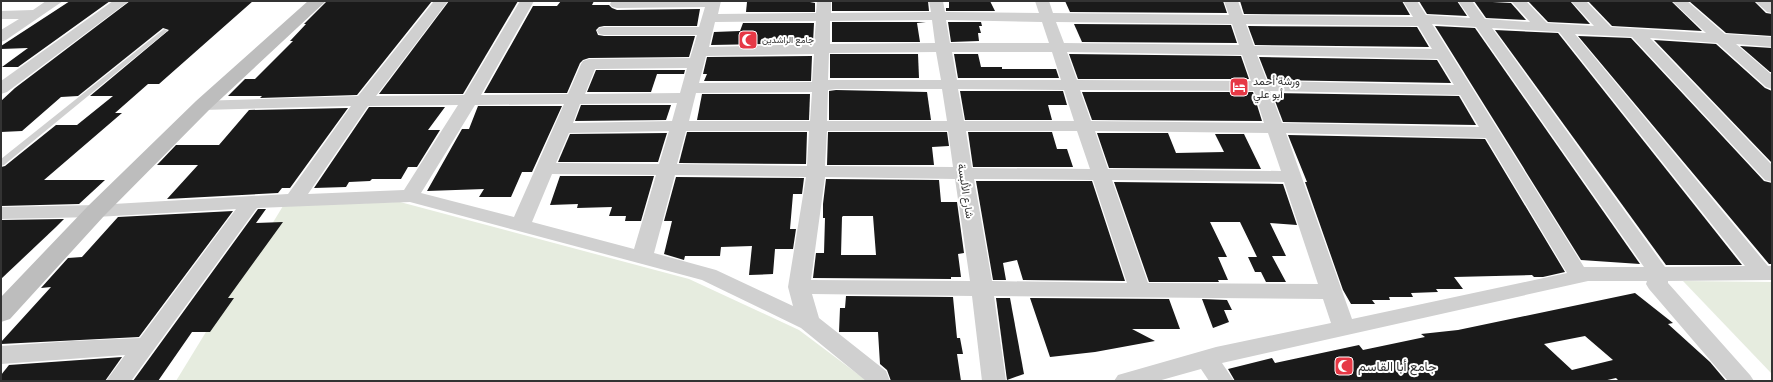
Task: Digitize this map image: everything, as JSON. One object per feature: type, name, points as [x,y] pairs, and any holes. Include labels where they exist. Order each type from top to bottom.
[{"type":"main road","points":[[1,313],[96,210],[203,105],[318,1]]},
{"type":"street","points":[[1,37],[56,1]]},
{"type":"street","points":[[1,90],[122,1]]},
{"type":"street","points":[[294,200],[363,101],[441,1]]},
{"type":"street","points":[[410,196],[527,1]]},
{"type":"street","points":[[1042,1],[1140,290]]},
{"type":"street","points":[[1231,1],[1344,328]]},
{"type":"street","points":[[1410,1],[1580,277]]},
{"type":"street","points":[[1466,1],[1659,273],[1657,284],[1742,381]]},
{"type":"street","points":[[1518,1],[1543,27]]},
{"type":"street","points":[[1578,1],[1607,31]]},
{"type":"street","points":[[1679,1],[1772,84]]},
{"type":"street","points":[[1762,1],[1772,9]]},
{"type":"street","points":[[617,4],[711,13]]},
{"type":"street","points":[[604,31],[711,13],[823,9],[938,9],[1048,18],[1422,21],[1482,23],[1772,42]]},
{"type":"street","points":[[809,322],[799,287],[816,172],[821,86],[823,9]]},
{"type":"street","name":"شارع الألبسة","points":[[938,9],[982,288],[994,381]]},
{"type":"street","points":[[642,258],[711,13]]},
{"type":"street","points":[[1,15],[37,14]]},
{"type":"street","points":[[1562,28],[1767,273]]},
{"type":"street","points":[[1636,33],[1765,161],[1772,176]]},
{"type":"street","points":[[521,225],[589,64],[822,49],[1058,48],[1443,54]]},
{"type":"street","points":[[203,105],[363,101],[574,99],[802,88],[836,84],[1260,86],[1464,90]]},
{"type":"street","points":[[562,128],[680,126],[1084,126],[1275,128],[1491,133]]},
{"type":"street","points":[[545,168],[1292,177]]},
{"type":"street","points":[[1,213],[410,196],[709,275],[809,322],[878,376],[878,381]]},
{"type":"street","points":[[118,381],[146,346],[251,202]]},
{"type":"street","points":[[1126,381],[1207,359],[1580,277],[1583,274],[1767,273]]},
{"type":"street","points":[[799,287],[1332,292]]},
{"type":"street","points":[[1,355],[72,349],[146,346]]},
{"type":"street","points":[[1207,359],[1222,381]]},
{"type":"lane","points":[[1,163],[164,31]]},
{"type":"shaded area","points":[[400,202],[689,279],[799,330],[867,381],[176,381],[283,206]]},
{"type":"shaded area","points":[[1683,281],[1772,282],[1772,374]]},
{"type":"building","points":[[70,1],[110,1],[18,67],[2,67],[28,48],[1,49],[1,46]]},
{"type":"building","points":[[130,1],[253,1],[159,84],[148,84],[115,113],[122,113],[44,180],[105,180],[79,204],[1,206],[1,167],[5,166],[56,125],[77,125],[113,96],[90,96],[169,30],[163,28],[78,96],[61,97],[22,131],[1,132],[1,101],[15,88]]},
{"type":"building","points":[[327,1],[432,1],[357,95],[260,98],[262,96],[228,96],[245,79],[255,79],[293,41],[290,41],[306,24],[304,24]]},
{"type":"building","points":[[449,1],[518,1],[463,94],[379,94]]},
{"type":"building","points":[[561,1],[594,1],[592,5],[609,5],[617,10],[700,9],[697,26],[604,26],[599,27],[596,30],[598,35],[604,36],[695,36],[689,57],[589,58],[580,63],[567,93],[484,93],[533,6],[557,6]]},
{"type":"building","points":[[805,1],[815,3],[815,12],[746,12],[747,2]]},
{"type":"building","points":[[928,1],[929,11],[832,11],[832,2]]},
{"type":"building","points":[[949,1],[990,1],[995,11],[946,11],[946,8],[949,8]]},
{"type":"building","points":[[1065,1],[1223,1],[1227,13],[1070,12]]},
{"type":"building","points":[[1240,1],[1402,1],[1410,15],[1244,14]]},
{"type":"building","points":[[1419,1],[1457,1],[1467,16],[1427,14]]},
{"type":"building","points":[[1474,1],[1511,3],[1526,20],[1486,18]]},
{"type":"building","points":[[1528,1],[1570,1],[1590,24],[1548,22]]},
{"type":"building","points":[[1588,1],[1671,1],[1702,31],[1612,26]]},
{"type":"building","points":[[1689,1],[1754,1],[1766,13],[1772,14],[1772,36],[1726,33]]},
{"type":"building","points":[[832,22],[926,22],[917,23],[920,42],[832,42]]},
{"type":"building","points":[[948,22],[981,22],[982,26],[979,26],[981,33],[978,33],[979,41],[951,42]]},
{"type":"building","points":[[743,23],[814,23],[813,43],[711,45],[714,32],[740,31]]},
{"type":"building","points":[[1074,24],[1231,25],[1237,43],[1082,42]]},
{"type":"building","points":[[1248,26],[1417,27],[1429,47],[1255,45]]},
{"type":"building","points":[[1435,26],[1475,28],[1640,264],[1581,260]]},
{"type":"building","points":[[1495,30],[1558,33],[1742,265],[1666,265]]},
{"type":"building","points":[[1578,36],[1631,38],[1764,181],[1772,183],[1772,264],[1769,264]]},
{"type":"building","points":[[1654,40],[1716,44],[1765,88],[1772,91],[1772,163]]},
{"type":"building","points":[[1740,46],[1772,48],[1772,72],[1770,72]]},
{"type":"building","points":[[830,54],[918,54],[919,78],[830,78]]},
{"type":"building","points":[[954,54],[978,54],[981,67],[1002,67],[1002,69],[1056,69],[1059,78],[958,78]]},
{"type":"building","points":[[1069,54],[1241,56],[1249,79],[1078,79]]},
{"type":"building","points":[[812,56],[811,81],[704,81],[707,74],[703,74],[707,57]]},
{"type":"building","points":[[1259,57],[1437,60],[1451,83],[1268,80]]},
{"type":"building","points":[[596,70],[685,70],[684,74],[657,74],[651,92],[587,92]]},
{"type":"building","points":[[829,91],[927,92],[931,120],[829,120]]},
{"type":"building","points":[[960,91],[1063,91],[1067,105],[1048,105],[1052,120],[965,120]]},
{"type":"building","points":[[1082,92],[1253,92],[1262,121],[1092,120]]},
{"type":"building","points":[[1272,93],[1459,96],[1476,125],[1283,122]]},
{"type":"building","points":[[702,94],[810,94],[809,120],[697,120]]},
{"type":"building","points":[[581,105],[671,105],[666,120],[575,121]]},
{"type":"building","points":[[478,106],[562,106],[532,172],[522,172],[511,197],[479,197],[484,189],[427,191],[462,129],[469,129]]},
{"type":"building","points":[[369,107],[445,107],[428,130],[440,130],[417,167],[408,167],[401,179],[372,179],[370,181],[349,182],[346,187],[314,188]]},
{"type":"building","points":[[348,108],[290,188],[282,188],[278,193],[167,199],[198,165],[157,165],[176,145],[219,145],[249,110]]},
{"type":"building","points":[[687,132],[807,132],[806,164],[679,163]]},
{"type":"building","points":[[828,132],[947,132],[949,146],[932,147],[934,165],[827,165]]},
{"type":"building","points":[[968,132],[1052,132],[1057,149],[1067,149],[1073,167],[973,167]]},
{"type":"building","points":[[667,133],[658,162],[558,162],[570,134]]},
{"type":"building","points":[[1097,133],[1168,133],[1176,153],[1224,152],[1215,134],[1244,134],[1261,169],[1109,168]]},
{"type":"building","points":[[1288,135],[1485,139],[1565,272],[1543,277],[1534,277],[1532,275],[1454,277],[1463,289],[1436,289],[1438,292],[1411,293],[1413,297],[1389,297],[1390,300],[1372,300],[1375,304],[1351,304],[1343,290],[1305,182],[1307,182]]},
{"type":"building","points":[[560,176],[654,176],[641,221],[625,221],[626,216],[609,216],[612,207],[577,208],[578,204],[550,205]]},
{"type":"building","points":[[676,177],[804,178],[802,194],[793,194],[790,229],[796,229],[793,249],[775,249],[773,274],[749,275],[752,246],[721,247],[720,256],[685,256],[684,260],[664,254],[672,221],[664,221]]},
{"type":"building","points":[[826,179],[939,180],[941,202],[957,202],[964,253],[958,254],[961,277],[951,277],[951,279],[813,278],[816,253],[824,253],[825,218],[823,218]],"holes":[[[873,216],[876,255],[841,255],[842,217]]]},
{"type":"building","points":[[976,181],[1092,181],[1125,281],[1023,280],[1017,260],[1003,263],[1006,280],[993,280]]},
{"type":"building","points":[[1114,182],[1283,184],[1297,225],[1270,223],[1286,256],[1272,256],[1286,282],[1266,282],[1261,272],[1255,272],[1248,257],[1257,257],[1240,222],[1210,222],[1227,257],[1218,257],[1228,280],[1218,280],[1219,282],[1149,282]]},
{"type":"building","points":[[258,209],[266,209],[256,223],[283,222],[228,298],[234,298],[210,332],[192,332],[158,381],[133,381]]},
{"type":"building","points":[[233,211],[139,337],[1,344],[1,342],[51,287],[41,288],[68,258],[82,257],[118,217]]},
{"type":"building","points":[[64,219],[56,227],[1,279],[1,220]]},
{"type":"building","points":[[1635,293],[1673,323],[1668,324],[1710,362],[1726,381],[1619,381],[1616,378],[1603,381],[1235,381],[1228,369],[1272,358],[1275,363],[1359,345],[1363,350],[1425,337],[1421,334],[1458,330]],"holes":[[[1585,336],[1613,360],[1572,370],[1544,344]]]},
{"type":"building","points":[[846,296],[953,297],[957,338],[960,338],[963,354],[957,354],[961,381],[891,381],[887,370],[880,364],[878,332],[839,332],[840,308],[845,308]]},
{"type":"building","points":[[996,298],[1010,298],[1024,374],[1007,380]]},
{"type":"building","points":[[1030,298],[1169,299],[1180,329],[1132,329],[1155,341],[1095,352],[1050,357]]},
{"type":"building","points":[[1202,299],[1227,300],[1232,310],[1224,310],[1229,322],[1213,328]]},
{"type":"building","points":[[122,357],[105,381],[1,381],[1,375],[9,365]]},
{"type":"place","name":"جامع الراشدين","points":[[748,40]]},
{"type":"place","name":"ورشة أحمد أبو علي","points":[[1239,87]]},
{"type":"place","name":"جامع أبا القاسم","points":[[1344,366]]}]
